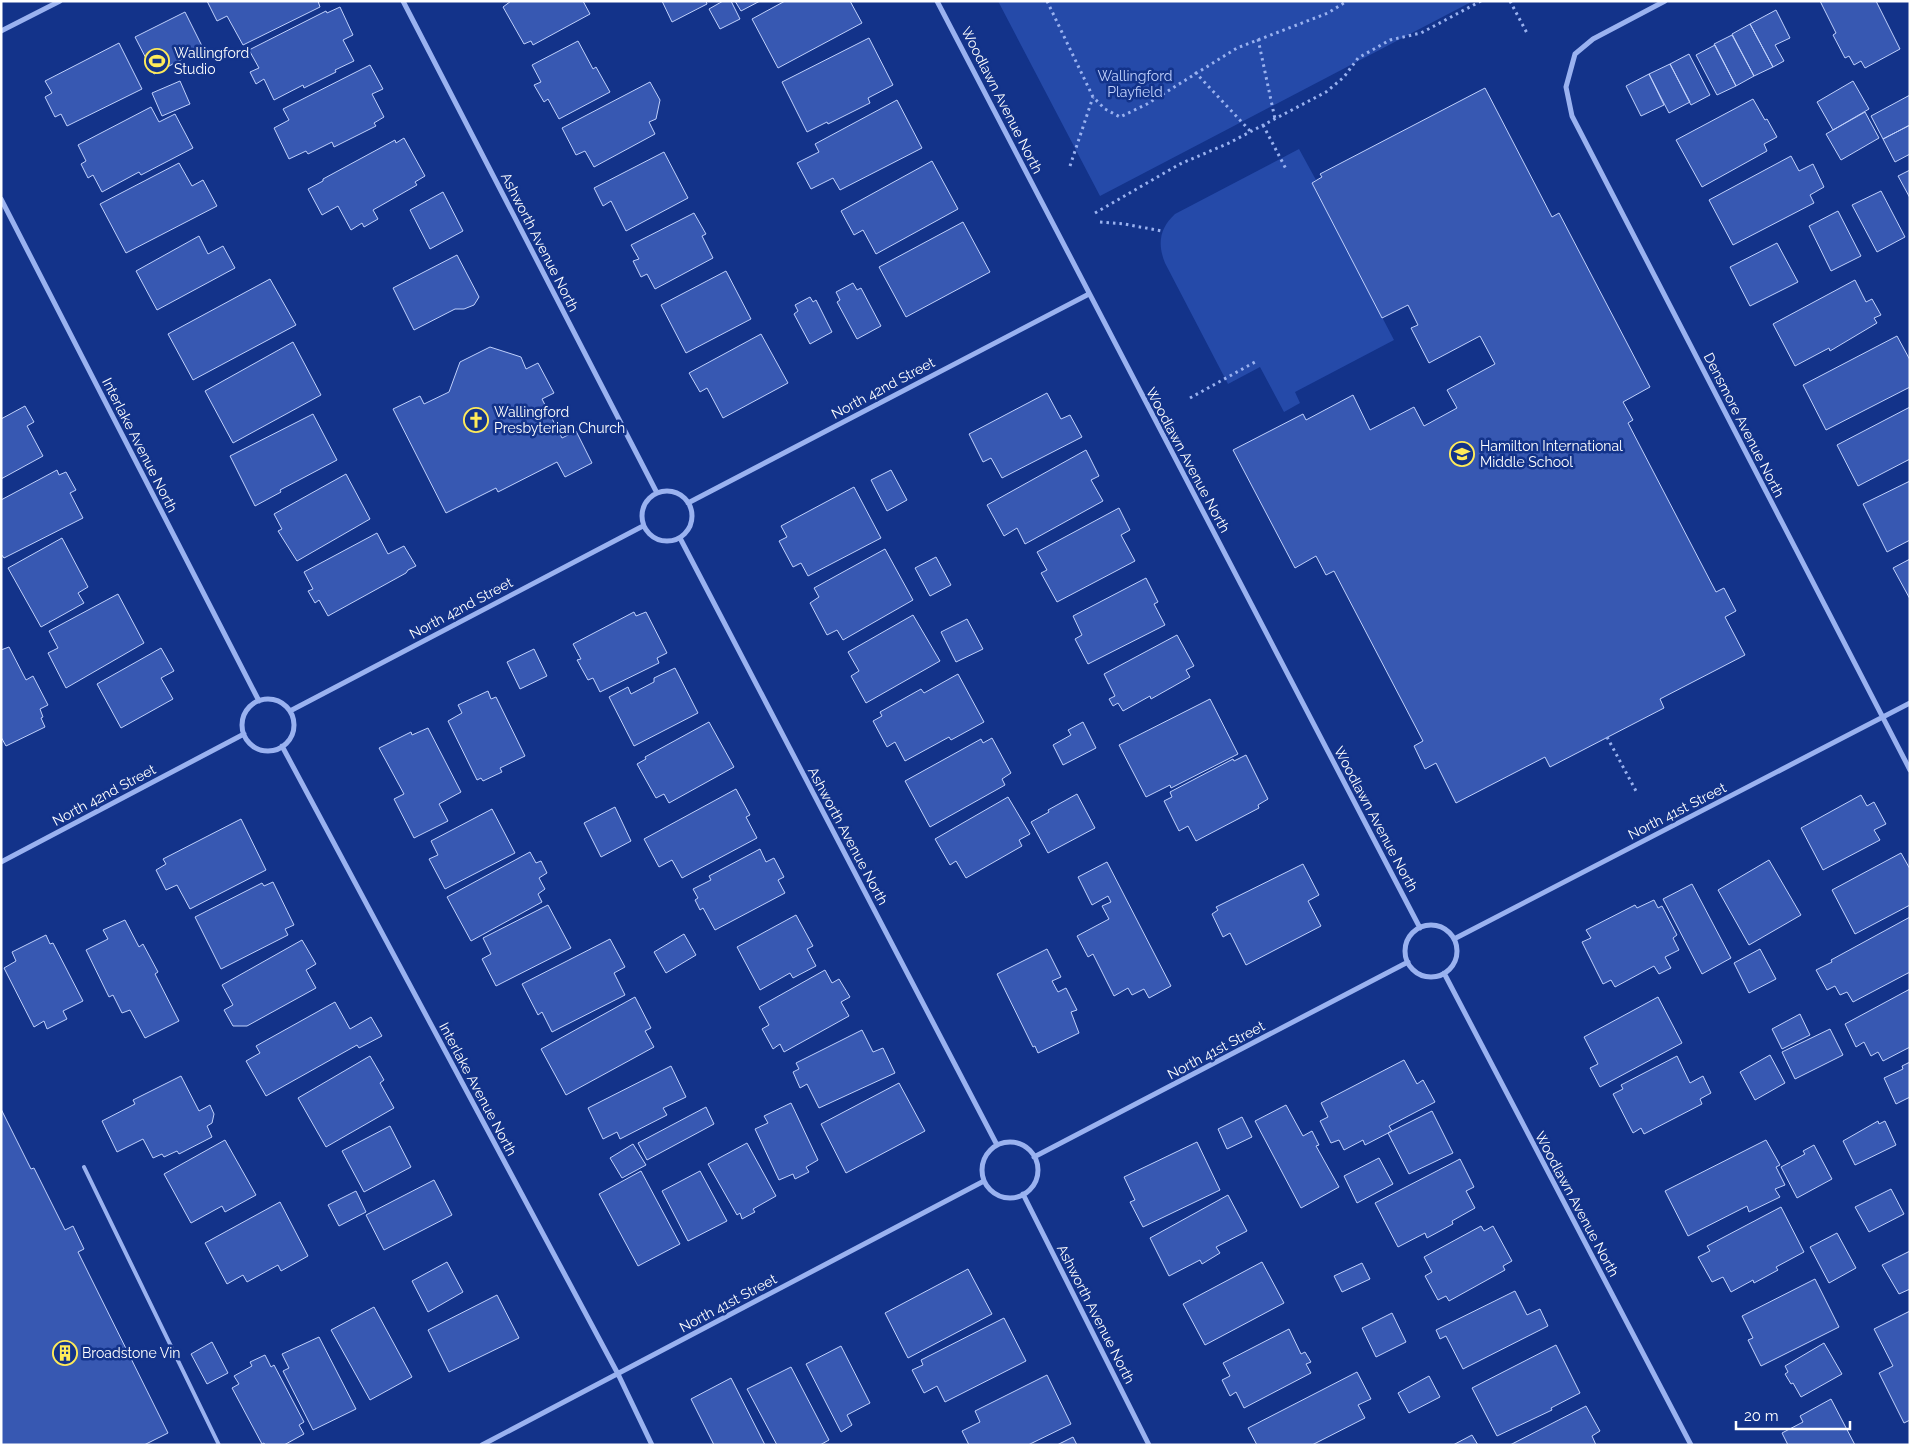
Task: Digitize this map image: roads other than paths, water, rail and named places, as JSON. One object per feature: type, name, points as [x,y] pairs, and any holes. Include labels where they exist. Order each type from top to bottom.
[{"type":"street","points":[[1,31],[60,1]]},
{"type":"street","name":"Ashworth Avenue North","points":[[404,1],[656,493]]},
{"type":"street","name":"Woodlawn Avenue North","points":[[937,1],[1420,928]]},
{"type":"street","name":"Densmore Avenue North","points":[[1665,1],[1593,39],[1575,54],[1566,87],[1572,116],[1910,770]]},
{"type":"street","name":"Interlake Avenue North","points":[[1,199],[259,701]]},
{"type":"street","name":"North 42nd Street","points":[[688,503],[1088,294]]},
{"type":"street","points":[[669,491],[678,493],[688,503],[692,514],[691,523],[688,530],[680,538],[667,542],[659,541],[652,538],[643,526],[642,509],[646,501],[656,493],[669,491]]},
{"type":"street","name":"North 42nd Street","points":[[290,711],[643,526]]},
{"type":"street","name":"Ashworth Avenue North","points":[[680,538],[997,1145]]},
{"type":"street","points":[[272,699],[280,702],[290,711],[294,722],[293,731],[290,739],[282,746],[268,750],[260,749],[252,745],[244,734],[242,723],[244,715],[248,708],[259,701],[272,699]]},
{"type":"street","name":"North 41st Street","points":[[1454,940],[1910,703]]},
{"type":"street","name":"North 42nd Street","points":[[1,862],[244,734]]},
{"type":"street","name":"Interlake Avenue North","points":[[282,746],[618,1374],[652,1445]]},
{"type":"street","points":[[1432,925],[1440,927],[1447,930],[1454,940],[1457,952],[1455,960],[1451,968],[1444,973],[1427,977],[1418,974],[1411,968],[1405,952],[1406,943],[1410,936],[1420,928],[1432,925]]},
{"type":"street","name":"North 41st Street","points":[[1034,1157],[1408,962]]},
{"type":"street","name":"Woodlawn Avenue North","points":[[1444,973],[1691,1445]]},
{"type":"street","points":[[1003,1142],[1013,1142],[1022,1145],[1030,1150],[1034,1157],[1038,1168],[1033,1186],[1019,1196],[1010,1198],[994,1193],[984,1181],[983,1162],[987,1154],[1003,1142]]},
{"type":"street","name":"North 41st Street","points":[[482,1445],[984,1181]]},
{"type":"street","name":"Ashworth Avenue North","points":[[1023,1194],[1149,1445]]},
{"type":"lane","points":[[84,1167],[219,1445]]},
{"type":"place","name":"Wallingford Studio","points":[[157,61]]},
{"type":"place","name":"Wallingford Presbyterian Church","points":[[476,420]]},
{"type":"place","name":"Hamilton International Middle School","points":[[1462,454]]},
{"type":"place","name":"Broadstone Vin","points":[[65,1353]]},
{"type":"park label","name":"Wallingford Playfield","points":[[1135,84]]}]
